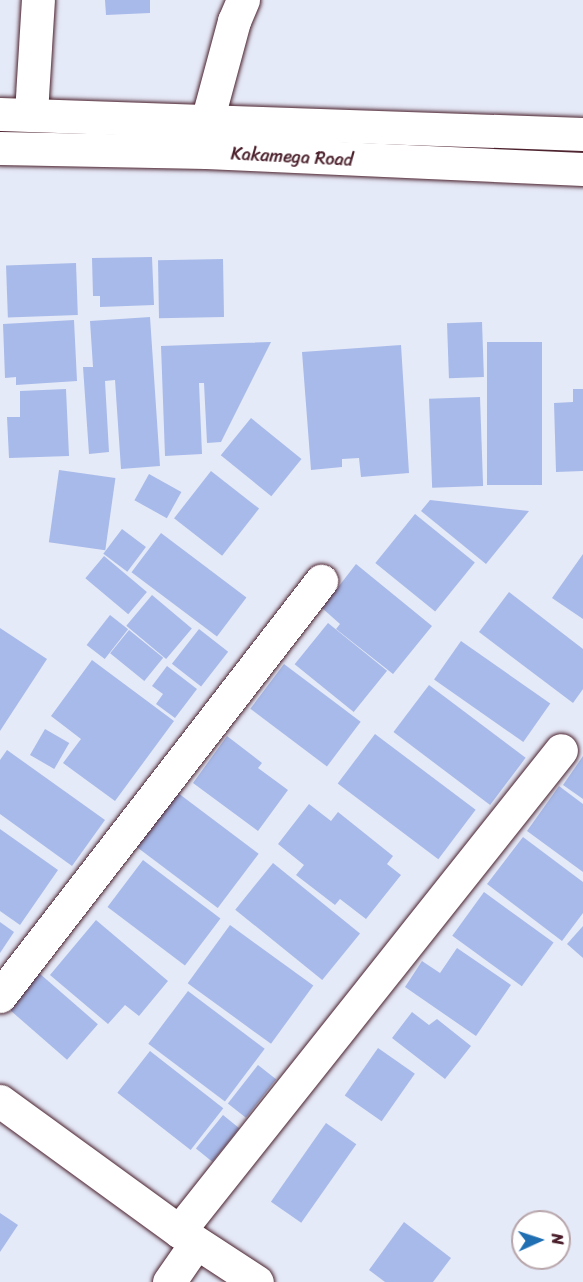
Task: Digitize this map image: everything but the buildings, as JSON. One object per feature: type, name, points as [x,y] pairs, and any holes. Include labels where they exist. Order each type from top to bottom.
[{"type":"main road","points":[[16,114],[38,0]]},
{"type":"main road","points":[[207,121],[234,21],[243,0]]},
{"type":"main road","name":"Kakamega Road","points":[[16,114],[583,134]]},
{"type":"main road","name":"Kakamega Road","points":[[0,148],[206,152],[583,169]]},
{"type":"main road","points":[[0,996],[321,581]]},
{"type":"main road","points":[[169,1282],[187,1236],[561,750]]},
{"type":"main road","points":[[0,1101],[187,1236],[257,1282]]}]
